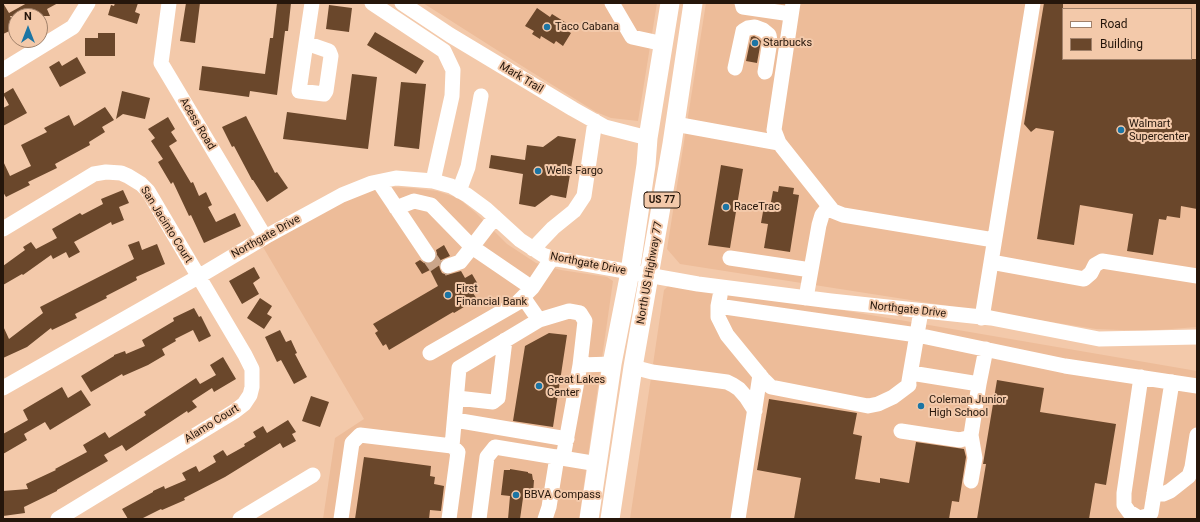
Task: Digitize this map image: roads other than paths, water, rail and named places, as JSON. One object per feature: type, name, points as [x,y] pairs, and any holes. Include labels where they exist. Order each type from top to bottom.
[{"type":"main road","name":"North US Highway 77","points":[[590,519],[612,364],[630,272],[646,165],[648,138],[670,3]]},
{"type":"main road","name":"North US Highway 77","points":[[610,519],[633,367],[675,124],[693,3]]},
{"type":"main road","points":[[664,44],[686,51]]},
{"type":"street","points":[[3,70],[73,27],[88,3]]},
{"type":"street","name":"Acess Road","points":[[169,3],[161,64],[265,237]]},
{"type":"street","points":[[306,43],[312,3]]},
{"type":"street","points":[[372,3],[444,51],[454,70],[452,96],[433,180]]},
{"type":"street","name":"Mark Trail","points":[[402,3],[450,35],[605,127],[648,138]]},
{"type":"street","points":[[612,3],[632,37],[664,44]]},
{"type":"street","points":[[742,3],[743,7],[792,8],[774,130],[779,143],[833,212],[843,215],[994,240]]},
{"type":"street","points":[[982,318],[1034,3]]},
{"type":"street","points":[[735,68],[743,31],[748,28],[755,27],[763,30],[769,35],[770,41],[765,72]]},
{"type":"street","points":[[459,191],[468,167],[481,96]]},
{"type":"street","points":[[533,249],[553,228],[574,211],[584,196],[595,121]]},
{"type":"street","points":[[675,124],[779,143]]},
{"type":"street","name":"San Jacinto Court","points":[[3,229],[94,174],[106,172],[121,173],[142,184],[148,191],[198,276]]},
{"type":"street","name":"Northgate Drive","points":[[3,388],[265,237],[342,195],[372,184],[396,178],[433,180],[451,186],[486,209],[520,240],[533,249],[552,258],[649,276],[722,287],[982,318],[1099,339],[1197,337]]},
{"type":"street","points":[[379,182],[428,255]]},
{"type":"street","points":[[396,208],[414,201],[431,205],[472,247],[527,293],[539,320]]},
{"type":"street","points":[[806,298],[819,225],[822,215],[828,206]]},
{"type":"street","points":[[448,266],[460,262],[495,217]]},
{"type":"street","points":[[430,353],[517,302],[527,293],[552,258]]},
{"type":"street","points":[[730,258],[811,270]]},
{"type":"street","points":[[991,262],[1084,278],[1091,273],[1095,265],[1102,261],[1197,276]]},
{"type":"street","name":"Alamo Court","points":[[58,519],[236,411],[244,404],[250,395],[252,387],[252,369],[245,354],[198,276]]},
{"type":"street","points":[[722,287],[718,306],[718,317],[727,335],[771,387],[868,406],[878,404],[893,397],[910,380],[921,311]]},
{"type":"street","points":[[718,306],[917,335],[1065,366],[1197,386]]},
{"type":"street","points":[[452,446],[459,368],[539,320],[569,312],[580,313],[585,321],[580,365],[567,439],[560,457],[549,507],[544,519]]},
{"type":"street","points":[[457,398],[493,402],[498,398],[505,340]]},
{"type":"street","points":[[972,481],[975,458],[971,435],[986,349]]},
{"type":"street","points":[[580,365],[612,364]]},
{"type":"street","points":[[633,367],[652,372],[727,382],[739,389],[755,411]]},
{"type":"street","points":[[738,519],[760,375]]},
{"type":"street","points":[[1141,377],[1125,480],[1124,505],[1129,512],[1139,518],[1147,516],[1151,513],[1172,382]]},
{"type":"street","points":[[910,380],[979,384]]},
{"type":"street","points":[[455,420],[567,439]]},
{"type":"street","points":[[901,431],[960,440],[971,435]]},
{"type":"street","points":[[341,519],[352,443],[360,435],[452,446],[458,452],[449,519]]},
{"type":"street","points":[[1154,493],[1163,494],[1170,491],[1189,476],[1192,467],[1197,435]]},
{"type":"street","points":[[479,519],[487,457],[495,447],[598,464]]},
{"type":"street","points":[[250,516],[313,475]]},
{"type":"tunnel","points":[[428,255],[439,271],[448,266]]},
{"type":"place","name":"Taco Cabana","points":[[547,27]]},
{"type":"place","name":"Starbucks","points":[[755,43]]},
{"type":"place","name":"Walmart Supercenter","points":[[1121,130]]},
{"type":"place","name":"Wells Fargo","points":[[538,171]]},
{"type":"place","name":"RaceTrac","points":[[726,207]]},
{"type":"place","name":"First Financial Bank","points":[[448,295]]},
{"type":"place","name":"Great Lakes Center","points":[[539,386]]},
{"type":"place","name":"Coleman Junior High School","points":[[921,406]]},
{"type":"place","name":"BBVA Compass","points":[[516,495]]}]
